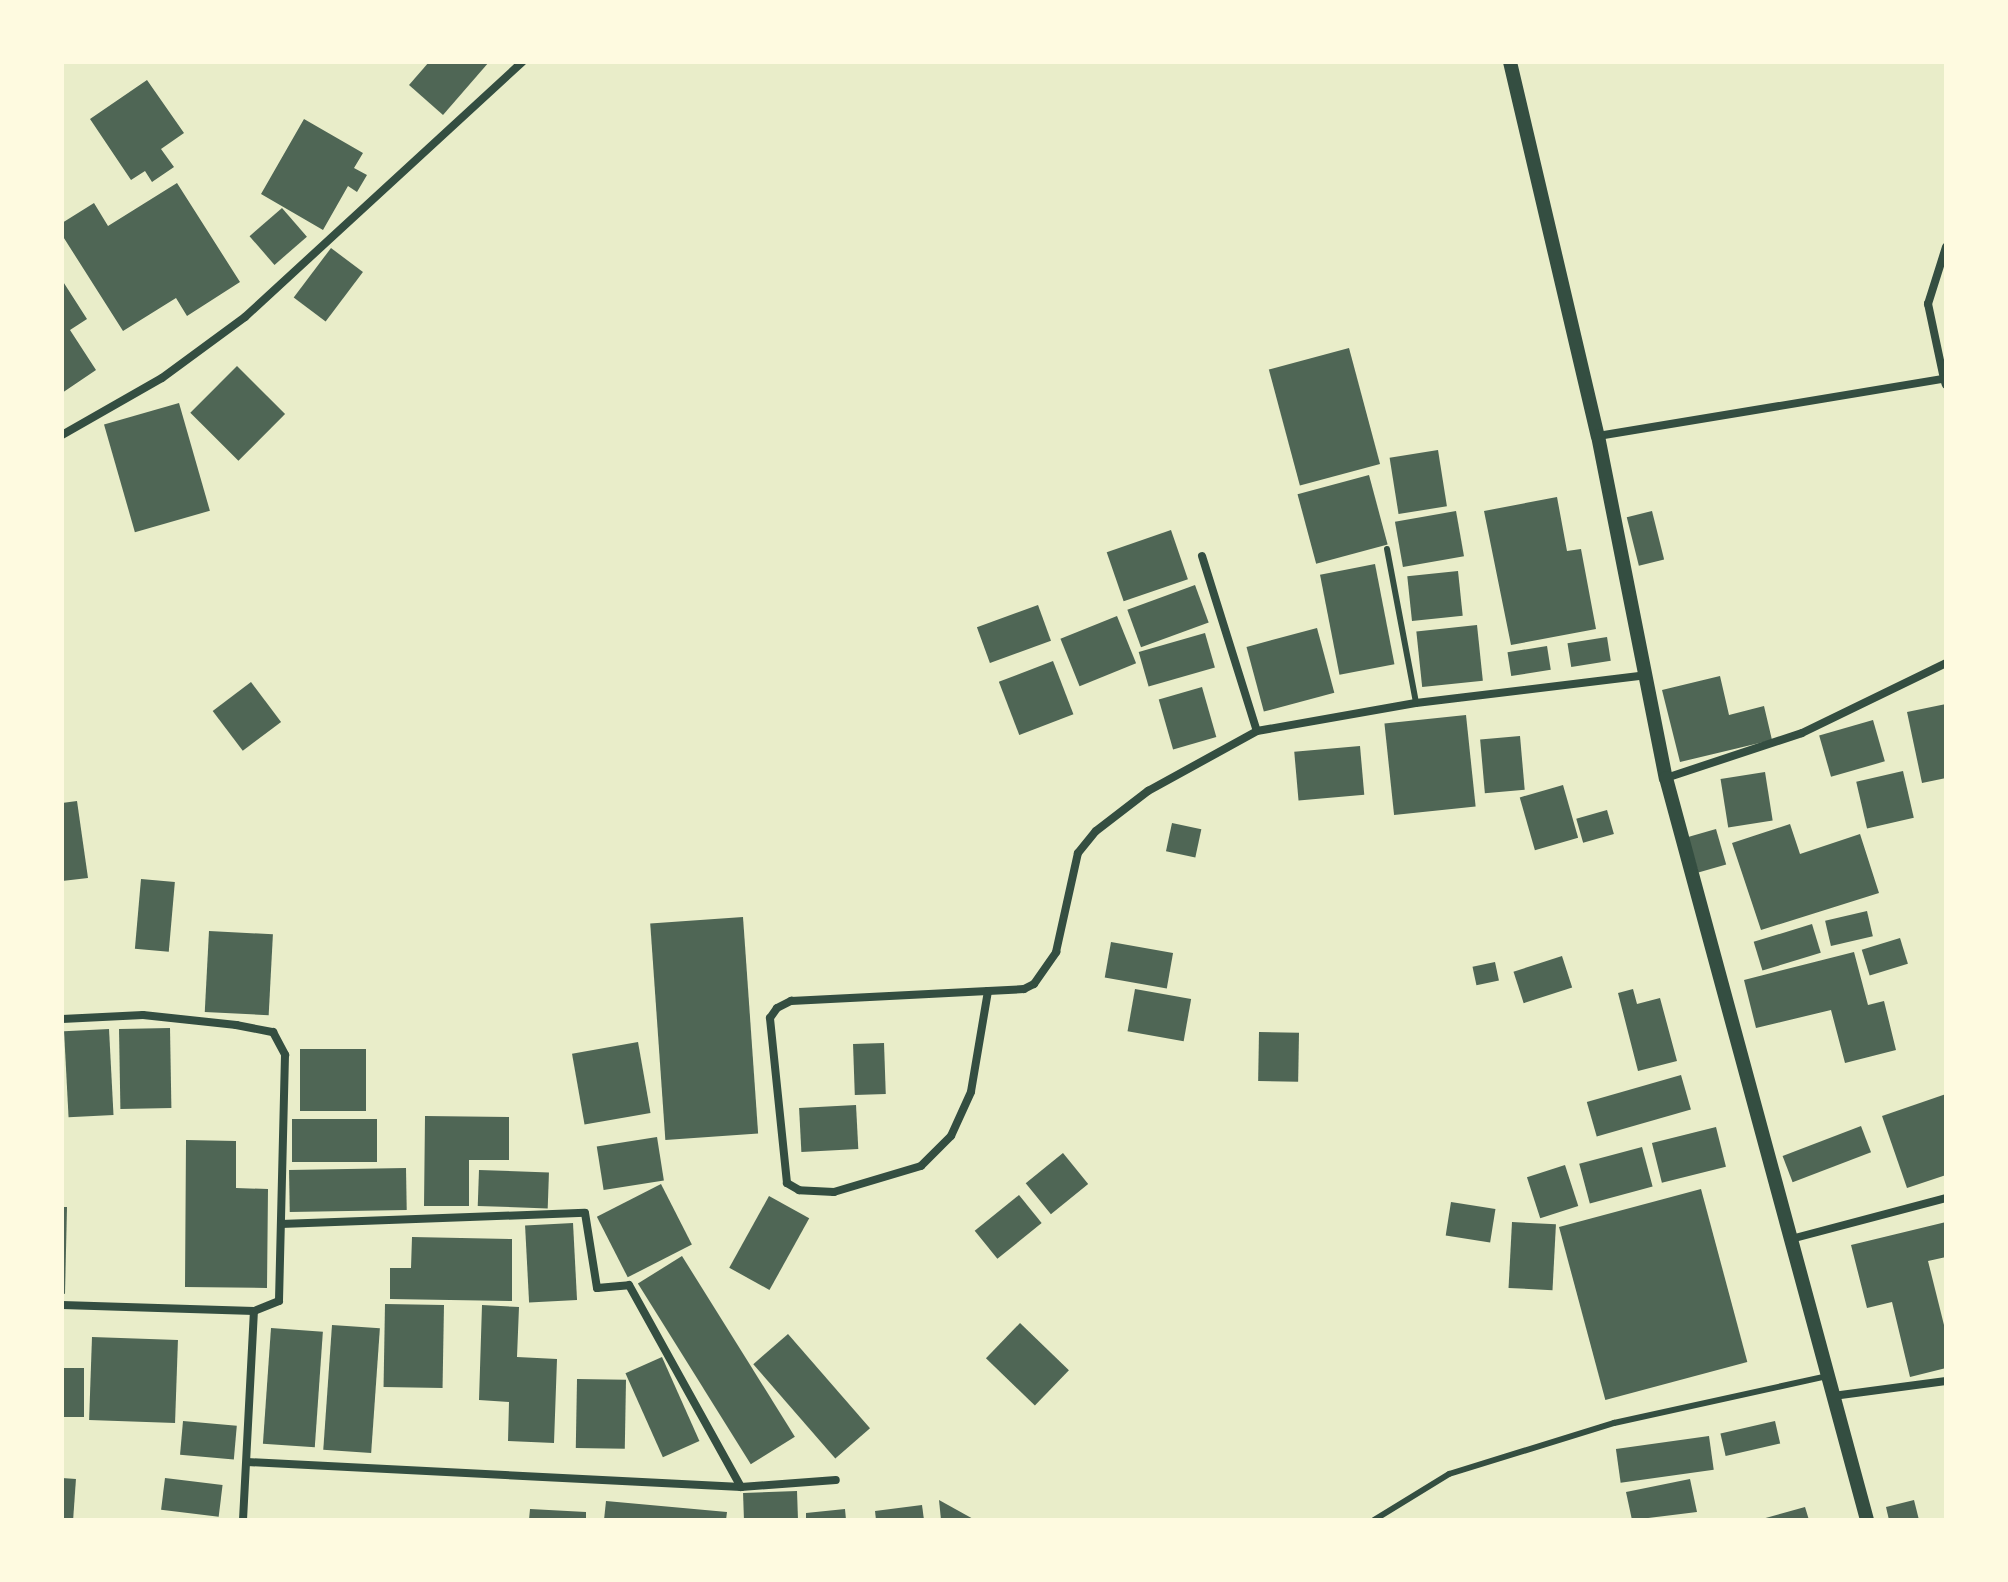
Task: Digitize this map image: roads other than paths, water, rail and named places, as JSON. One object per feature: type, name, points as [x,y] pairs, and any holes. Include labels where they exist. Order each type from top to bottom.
[{"type":"street","points":[[1510,62],[1598,436],[1648,675],[1666,778],[1867,1520]]},
{"type":"street","points":[[62,435],[162,378],[245,317],[520,63]]},
{"type":"street","points":[[1598,436],[1945,382],[1928,304],[1946,247]]},
{"type":"street","points":[[1202,556],[1257,731]]},
{"type":"street","points":[[1666,778],[1802,733],[1946,663]]},
{"type":"street","points":[[988,991],[971,1092],[951,1136],[921,1166],[834,1192],[799,1190],[787,1183],[770,1018],[777,1008],[791,1001],[1024,989],[1050,965],[1078,853],[1096,831],[1148,791],[1257,731],[1416,703],[1648,675]]},
{"type":"street","points":[[62,1019],[143,1015],[278,1035],[285,1055],[279,1301],[254,1311],[62,1305]]},
{"type":"street","points":[[1791,1239],[1946,1198]]},
{"type":"street","points":[[281,1224],[585,1213],[597,1288],[629,1285],[741,1487]]},
{"type":"street","points":[[243,1520],[254,1311]]},
{"type":"street","points":[[1833,1396],[1946,1381]]},
{"type":"street","points":[[247,1462],[741,1487],[836,1480]]},
{"type":"lane","points":[[1387,549],[1416,703]]},
{"type":"lane","points":[[1374,1520],[1449,1474],[1614,1423],[1827,1376]]}]
